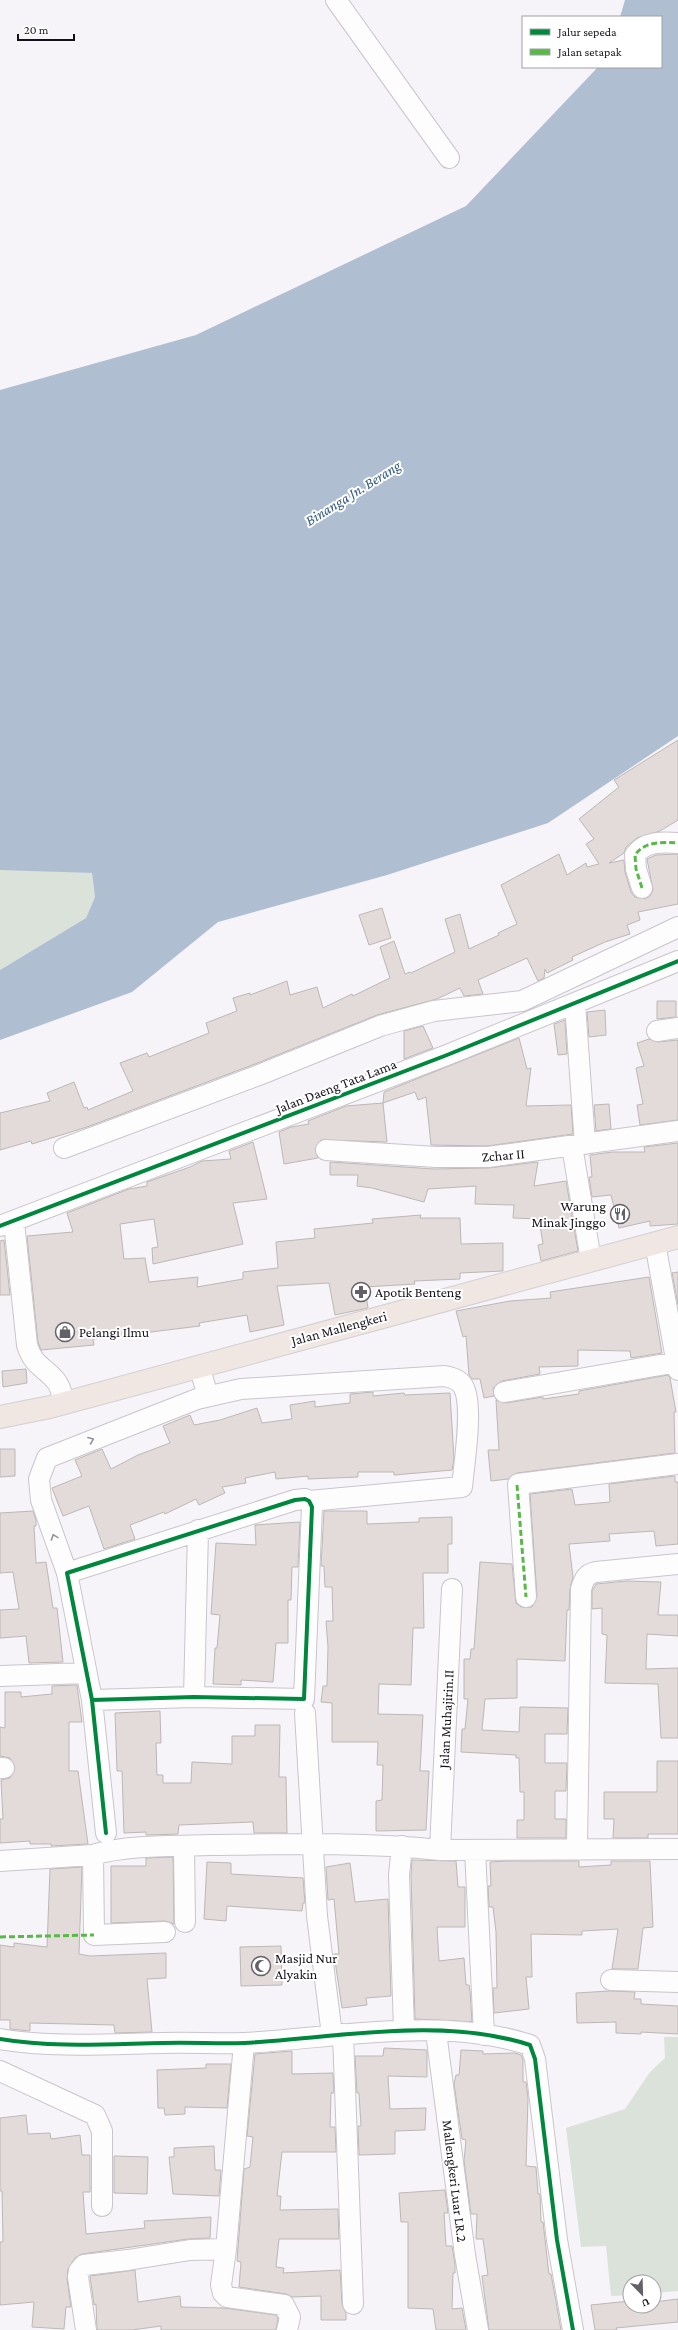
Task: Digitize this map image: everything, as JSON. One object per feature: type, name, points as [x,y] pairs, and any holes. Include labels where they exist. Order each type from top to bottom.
[{"type":"main road","name":"Jalan Mallengkeri","points":[[0,1417],[64,1402],[678,1237]]},
{"type":"street","points":[[336,0],[449,158]]},
{"type":"street","points":[[642,888],[636,869],[635,855],[641,847],[660,842],[678,843]]},
{"type":"street","points":[[64,1148],[259,1075],[380,1026],[434,1011],[522,1001],[678,927]]},
{"type":"street","name":"Jalan Daeng Tata Lama","points":[[7,1224],[447,1055],[678,962]]},
{"type":"street","points":[[575,1004],[578,1145],[591,1260]]},
{"type":"street","points":[[657,1031],[678,1028]]},
{"type":"street","name":"Zchar II","points":[[326,1150],[436,1157],[488,1157],[678,1131]]},
{"type":"street","points":[[7,1224],[27,1344],[31,1356],[41,1369],[57,1382],[64,1402]]},
{"type":"street","points":[[504,1392],[678,1366],[676,1338],[655,1243]]},
{"type":"street","points":[[199,1366],[208,1396]]},
{"type":"street","points":[[67,1573],[295,1500],[308,1499],[310,1501],[462,1487],[468,1404],[462,1384],[456,1379],[444,1376],[241,1389],[208,1396],[167,1410],[47,1458],[39,1479],[41,1500],[67,1573],[92,1700],[106,1833]]},
{"type":"street","points":[[526,1597],[518,1484],[678,1464]]},
{"type":"street","points":[[92,1700],[194,1697],[304,1699],[311,1566],[312,1507],[310,1501]]},
{"type":"street","points":[[194,1697],[198,1530]]},
{"type":"street","points":[[576,1848],[581,1597],[583,1581],[590,1574],[596,1572],[678,1564]]},
{"type":"street","name":"Jalan Muhajirin.II","points":[[440,1850],[452,1589]]},
{"type":"street","points":[[0,1676],[86,1673]]},
{"type":"street","points":[[305,1713],[314,1844],[317,1916],[337,2034],[353,2304]]},
{"type":"street","points":[[0,1861],[93,1855],[108,1851],[184,1846],[314,1844],[402,1846],[440,1850],[576,1848],[678,1849]]},
{"type":"street","points":[[184,1846],[185,1922]]},
{"type":"street","points":[[402,1846],[399,1875],[404,2030]]},
{"type":"street","points":[[475,1850],[484,2035]]},
{"type":"street","points":[[93,1855],[94,1935],[165,1932]]},
{"type":"street","points":[[611,1980],[678,1982]]},
{"type":"street","points":[[0,2039],[19,2042],[109,2045],[244,2043],[337,2034],[404,2030],[484,2035],[512,2039],[530,2045],[533,2050],[557,2240],[573,2330]]},
{"type":"street","name":"Mallengkeri Luar LR.2","points":[[436,2032],[465,2255],[478,2330]]},
{"type":"street","points":[[244,2043],[226,2249],[221,2285],[223,2293],[227,2297],[284,2305],[290,2316],[287,2330]]},
{"type":"street","points":[[0,2070],[95,2116],[102,2131],[102,2206]]},
{"type":"street","points":[[86,2330],[78,2277],[79,2272],[84,2265],[128,2260],[190,2250],[226,2249]]},
{"type":"shaded area","points":[[0,870],[92,873],[95,897],[86,918],[0,970]]},
{"type":"shaded area","points":[[664,2037],[678,2037],[678,2291],[662,2292],[662,2274],[622,2274],[622,2295],[611,2296],[606,2246],[581,2247],[566,2128],[625,2109],[650,2072],[665,2058]]},
{"type":"water","name":"Binanga Jn. Berang","points":[[625,0],[678,0],[678,736],[548,823],[387,875],[218,922],[132,992],[0,1040],[0,970],[86,918],[95,897],[92,873],[0,870],[0,390],[196,335],[466,206],[597,68],[662,68],[662,16],[620,16]]},
{"type":"building","points":[[678,740],[678,820],[660,831],[637,838],[626,847],[624,853],[609,863],[624,860],[625,872],[631,892],[635,897],[645,899],[650,896],[653,890],[647,859],[656,855],[678,854],[678,904],[638,912],[640,920],[627,925],[630,934],[605,942],[572,957],[573,960],[547,973],[545,969],[544,978],[538,981],[527,958],[478,980],[483,994],[464,996],[460,988],[437,999],[377,1015],[255,1064],[87,1127],[32,1144],[31,1141],[0,1150],[0,1113],[50,1101],[47,1093],[74,1082],[84,1108],[87,1107],[88,1110],[133,1091],[120,1063],[147,1053],[149,1057],[209,1033],[206,1023],[237,1011],[233,998],[250,993],[250,995],[287,981],[290,995],[317,987],[323,1008],[352,994],[353,996],[390,978],[380,947],[394,941],[405,974],[411,973],[455,952],[445,919],[460,914],[469,949],[499,935],[498,933],[517,924],[501,885],[559,854],[567,875],[586,863],[587,867],[599,864],[586,844],[594,839],[579,819],[619,787],[614,780]]},
{"type":"building","points":[[382,908],[391,938],[369,945],[359,915]]},
{"type":"building","points":[[657,1001],[676,1001],[676,1017],[657,1019]]},
{"type":"building","points":[[605,1010],[606,1035],[589,1037],[587,1012]]},
{"type":"building","points":[[565,1020],[567,1054],[558,1055],[554,1024]]},
{"type":"building","points":[[423,1026],[433,1048],[404,1059],[404,1031]]},
{"type":"building","points":[[519,1038],[527,1069],[531,1068],[526,1106],[571,1105],[573,1134],[487,1146],[431,1145],[426,1097],[418,1100],[415,1092],[383,1103],[384,1092]]},
{"type":"building","points":[[649,1039],[658,1042],[678,1040],[678,1120],[640,1125],[637,1105],[643,1104],[636,1068],[644,1066],[637,1043]]},
{"type":"building","points":[[383,1103],[387,1142],[321,1140],[315,1149],[318,1158],[284,1164],[279,1132],[291,1127],[309,1124],[308,1121],[346,1106]]},
{"type":"building","points":[[609,1104],[611,1129],[596,1131],[594,1105]]},
{"type":"building","points":[[253,1142],[267,1199],[233,1203],[243,1244],[153,1264],[152,1248],[158,1247],[154,1219],[120,1224],[124,1259],[145,1258],[149,1282],[198,1277],[197,1287],[243,1279],[243,1272],[278,1268],[276,1242],[315,1238],[314,1229],[373,1223],[372,1219],[421,1215],[420,1218],[460,1218],[461,1244],[503,1243],[503,1271],[460,1273],[460,1279],[414,1281],[415,1284],[365,1287],[368,1308],[335,1315],[329,1283],[277,1286],[284,1325],[250,1332],[247,1315],[199,1323],[200,1326],[93,1339],[94,1345],[41,1350],[38,1342],[27,1236],[73,1232],[67,1213],[129,1189],[147,1186],[147,1182],[190,1167],[202,1161],[231,1159],[229,1151]]},
{"type":"building","points":[[678,1143],[678,1224],[650,1226],[650,1221],[619,1228],[611,1195],[592,1197],[589,1177],[592,1177],[590,1155],[612,1152],[645,1152],[644,1147]]},
{"type":"building","points":[[330,1162],[434,1169],[488,1168],[538,1162],[534,1186],[566,1181],[578,1251],[541,1261],[538,1245],[543,1244],[539,1219],[513,1218],[514,1205],[475,1204],[476,1186],[428,1189],[424,1202],[372,1188],[357,1186],[358,1175],[330,1175]]},
{"type":"building","points":[[4,1240],[10,1295],[0,1295],[0,1241]]},
{"type":"building","points":[[678,1272],[678,1305],[672,1273]]},
{"type":"building","points":[[649,1277],[662,1353],[631,1358],[630,1351],[578,1350],[578,1366],[539,1367],[540,1374],[502,1381],[493,1388],[494,1396],[484,1398],[480,1379],[472,1379],[469,1375],[466,1336],[463,1337],[456,1311],[510,1301],[551,1298],[550,1292]]},
{"type":"building","points":[[26,1369],[27,1383],[3,1387],[2,1371]]},
{"type":"building","points":[[668,1375],[670,1378],[676,1412],[674,1412],[675,1453],[517,1473],[508,1479],[491,1481],[488,1450],[499,1450],[496,1400],[506,1403],[543,1397],[543,1399],[579,1394],[579,1391]]},
{"type":"building","points":[[373,1392],[373,1396],[404,1393],[405,1395],[450,1393],[454,1459],[452,1470],[394,1475],[394,1472],[358,1472],[358,1477],[308,1479],[308,1476],[276,1479],[275,1472],[245,1478],[246,1483],[222,1487],[225,1493],[199,1505],[196,1499],[165,1514],[164,1512],[130,1525],[135,1539],[104,1549],[89,1506],[63,1516],[52,1488],[82,1476],[75,1460],[102,1449],[111,1469],[138,1455],[170,1443],[163,1426],[190,1415],[194,1425],[220,1420],[257,1408],[262,1423],[292,1419],[290,1405],[315,1401],[315,1407],[350,1403],[350,1394]]},
{"type":"building","points":[[0,1449],[15,1449],[15,1476],[0,1477]]},
{"type":"building","points":[[675,1476],[675,1482],[678,1482],[678,1544],[656,1546],[654,1531],[609,1534],[610,1541],[569,1544],[573,1577],[570,1589],[569,1610],[567,1610],[565,1661],[517,1659],[517,1698],[485,1699],[482,1730],[519,1732],[520,1707],[568,1708],[567,1734],[545,1734],[545,1763],[567,1763],[566,1791],[555,1791],[555,1819],[566,1819],[566,1838],[517,1838],[517,1820],[524,1820],[524,1792],[520,1792],[519,1758],[516,1758],[516,1755],[461,1752],[462,1729],[465,1729],[468,1699],[464,1699],[464,1659],[470,1659],[471,1649],[474,1649],[480,1562],[512,1564],[516,1603],[521,1607],[532,1607],[537,1596],[530,1494],[572,1489],[575,1505],[610,1502],[609,1484]]},
{"type":"building","points":[[33,1511],[36,1520],[36,1526],[34,1526],[36,1563],[46,1562],[53,1608],[57,1608],[63,1662],[29,1663],[26,1636],[0,1638],[0,1610],[19,1609],[13,1572],[0,1573],[0,1513]]},
{"type":"building","points":[[324,1511],[367,1511],[367,1524],[419,1522],[419,1518],[452,1517],[452,1544],[448,1544],[448,1573],[423,1573],[424,1628],[413,1628],[411,1685],[379,1684],[378,1714],[423,1715],[420,1771],[429,1771],[426,1830],[376,1831],[376,1801],[382,1800],[383,1765],[377,1765],[378,1742],[332,1742],[332,1703],[321,1702],[323,1686],[327,1686],[328,1647],[326,1621],[333,1621],[332,1587],[325,1587],[324,1566],[321,1566]]},
{"type":"building","points":[[300,1522],[298,1567],[292,1567],[291,1600],[288,1600],[288,1643],[276,1643],[273,1682],[241,1680],[241,1685],[213,1684],[215,1648],[217,1648],[220,1615],[211,1614],[216,1543],[256,1545],[255,1525]]},
{"type":"building","points":[[627,1581],[661,1582],[658,1615],[678,1615],[678,1636],[647,1634],[646,1669],[678,1668],[678,1738],[661,1738],[658,1684],[605,1683],[607,1635],[602,1634],[602,1608],[592,1609],[592,1591],[596,1584]]},
{"type":"building","points":[[77,1685],[82,1722],[69,1722],[69,1771],[78,1771],[88,1844],[51,1846],[51,1844],[30,1844],[30,1841],[0,1843],[0,1819],[3,1819],[1,1780],[10,1778],[15,1768],[10,1758],[0,1756],[0,1727],[5,1728],[5,1692],[21,1692],[21,1697],[52,1694],[52,1686]]},
{"type":"building","points":[[160,1711],[161,1743],[156,1743],[157,1775],[163,1775],[163,1783],[191,1783],[192,1762],[232,1764],[232,1736],[255,1736],[255,1725],[280,1725],[279,1777],[286,1777],[287,1833],[254,1833],[253,1822],[179,1825],[178,1834],[146,1835],[146,1832],[124,1833],[122,1771],[117,1771],[115,1713]]},
{"type":"building","points":[[657,1761],[678,1761],[678,1834],[648,1834],[648,1838],[613,1838],[614,1819],[604,1819],[604,1792],[657,1792]]},
{"type":"building","points":[[173,1857],[174,1924],[165,1921],[111,1923],[111,1866],[146,1866],[146,1858]]},
{"type":"building","points":[[412,1860],[456,1861],[458,1887],[465,1887],[465,1927],[437,1927],[439,1961],[464,1958],[466,1985],[469,1985],[470,1991],[472,2022],[415,2019],[411,1875]]},
{"type":"building","points":[[579,1861],[579,1867],[611,1865],[611,1861],[650,1861],[653,1927],[643,1928],[638,1969],[612,1969],[618,1929],[582,1931],[582,1935],[531,1934],[532,1977],[526,1977],[529,2009],[494,2013],[493,1988],[497,1988],[496,1932],[493,1907],[489,1907],[488,1886],[491,1886],[490,1862]]},
{"type":"building","points":[[207,1862],[231,1863],[231,1874],[303,1878],[305,1903],[303,1903],[302,1911],[227,1906],[226,1921],[204,1919]]},
{"type":"building","points":[[350,1863],[355,1902],[388,1899],[391,1996],[366,1998],[367,2005],[342,2008],[334,1954],[339,1954],[334,1899],[328,1900],[326,1867]]},
{"type":"building","points":[[82,1867],[79,1954],[90,1956],[166,1953],[166,1978],[147,1979],[152,2032],[115,2033],[114,2025],[30,2023],[30,2031],[10,2029],[10,2020],[0,2020],[0,1945],[14,1947],[14,1943],[47,1947],[50,1869]]},
{"type":"building","name":"Masjid Nur Alyakin","points":[[281,1946],[282,1985],[241,1986],[240,1947]]},
{"type":"building","points":[[610,1991],[635,1992],[634,1999],[641,1999],[641,2004],[678,2006],[678,2034],[641,2032],[641,2034],[616,2033],[616,2022],[577,2023],[576,1993]]},
{"type":"building","points":[[384,2048],[427,2050],[427,2077],[388,2076],[390,2109],[426,2108],[425,2130],[395,2131],[395,2154],[359,2155],[358,2126],[361,2126],[355,2056],[383,2056]]},
{"type":"building","points":[[461,2050],[483,2051],[483,2054],[515,2053],[521,2055],[523,2059],[523,2082],[526,2082],[528,2098],[526,2166],[536,2167],[538,2194],[540,2194],[541,2222],[543,2222],[549,2274],[551,2274],[561,2330],[489,2330],[482,2276],[488,2275],[483,2239],[476,2239],[477,2214],[471,2214],[464,2161],[466,2140],[462,2139],[454,2084],[456,2075],[459,2075]]},
{"type":"building","points":[[292,2051],[292,2074],[333,2073],[334,2093],[331,2093],[330,2127],[335,2127],[336,2152],[282,2152],[277,2196],[281,2196],[280,2210],[338,2209],[339,2239],[279,2239],[276,2267],[284,2268],[283,2273],[340,2270],[342,2304],[346,2313],[346,2320],[321,2320],[321,2296],[292,2297],[286,2294],[239,2287],[241,2262],[237,2261],[244,2169],[250,2167],[253,2137],[247,2136],[255,2054]]},
{"type":"building","points":[[206,2064],[231,2064],[227,2108],[185,2107],[185,2114],[165,2115],[164,2108],[158,2108],[157,2070],[206,2068]]},
{"type":"building","points":[[26,2115],[28,2134],[50,2133],[51,2139],[80,2135],[82,2155],[90,2155],[90,2192],[83,2192],[86,2234],[145,2228],[144,2221],[211,2217],[210,2238],[188,2239],[82,2254],[75,2258],[68,2269],[67,2279],[71,2307],[66,2307],[64,2329],[32,2327],[34,2302],[0,2305],[0,2242],[3,2242],[2,2191],[0,2191],[0,2118]]},
{"type":"building","points":[[214,2146],[215,2170],[221,2170],[219,2196],[173,2194],[169,2157],[174,2157],[174,2148]]},
{"type":"building","points":[[114,2156],[148,2157],[147,2194],[114,2193]]},
{"type":"building","points":[[445,2190],[448,2213],[444,2213],[446,2246],[452,2246],[455,2264],[455,2273],[453,2273],[452,2309],[462,2308],[466,2330],[436,2330],[433,2309],[408,2308],[408,2222],[401,2222],[399,2193]]},
{"type":"building","points":[[135,2270],[138,2302],[180,2296],[181,2307],[224,2308],[276,2315],[278,2318],[276,2330],[161,2330],[161,2326],[132,2330],[97,2330],[96,2304],[94,2305],[90,2276]]},
{"type":"building","points":[[678,2299],[678,2322],[616,2328],[617,2330],[595,2330],[591,2305],[622,2302],[622,2314],[662,2314],[662,2301]]},
{"type":"marked path","points":[[642,888],[636,869],[635,855],[639,850],[654,843],[678,843]]},
{"type":"marked path","points":[[517,1485],[526,1597]]},
{"type":"marked path","points":[[0,1937],[94,1935]]},
{"type":"cycle path","points":[[0,1226],[447,1055],[678,961]]},
{"type":"cycle path","points":[[92,1700],[194,1697],[304,1699],[312,1507],[309,1501],[305,1499],[295,1500],[67,1573],[92,1700],[106,1833]]},
{"type":"cycle path","points":[[0,2039],[40,2044],[102,2045],[244,2043],[388,2031],[425,2030],[496,2036],[530,2045],[535,2059],[557,2240],[573,2330]]},
{"type":"place","name":"Warung Minak Jinggo","points":[[620,1214]]},
{"type":"place","name":"Apotik Benteng","points":[[361,1292]]},
{"type":"place","name":"Pelangi Ilmu","points":[[65,1332]]},
{"type":"place","name":"Masjid Nur Alyakin","points":[[261,1966]]}]
